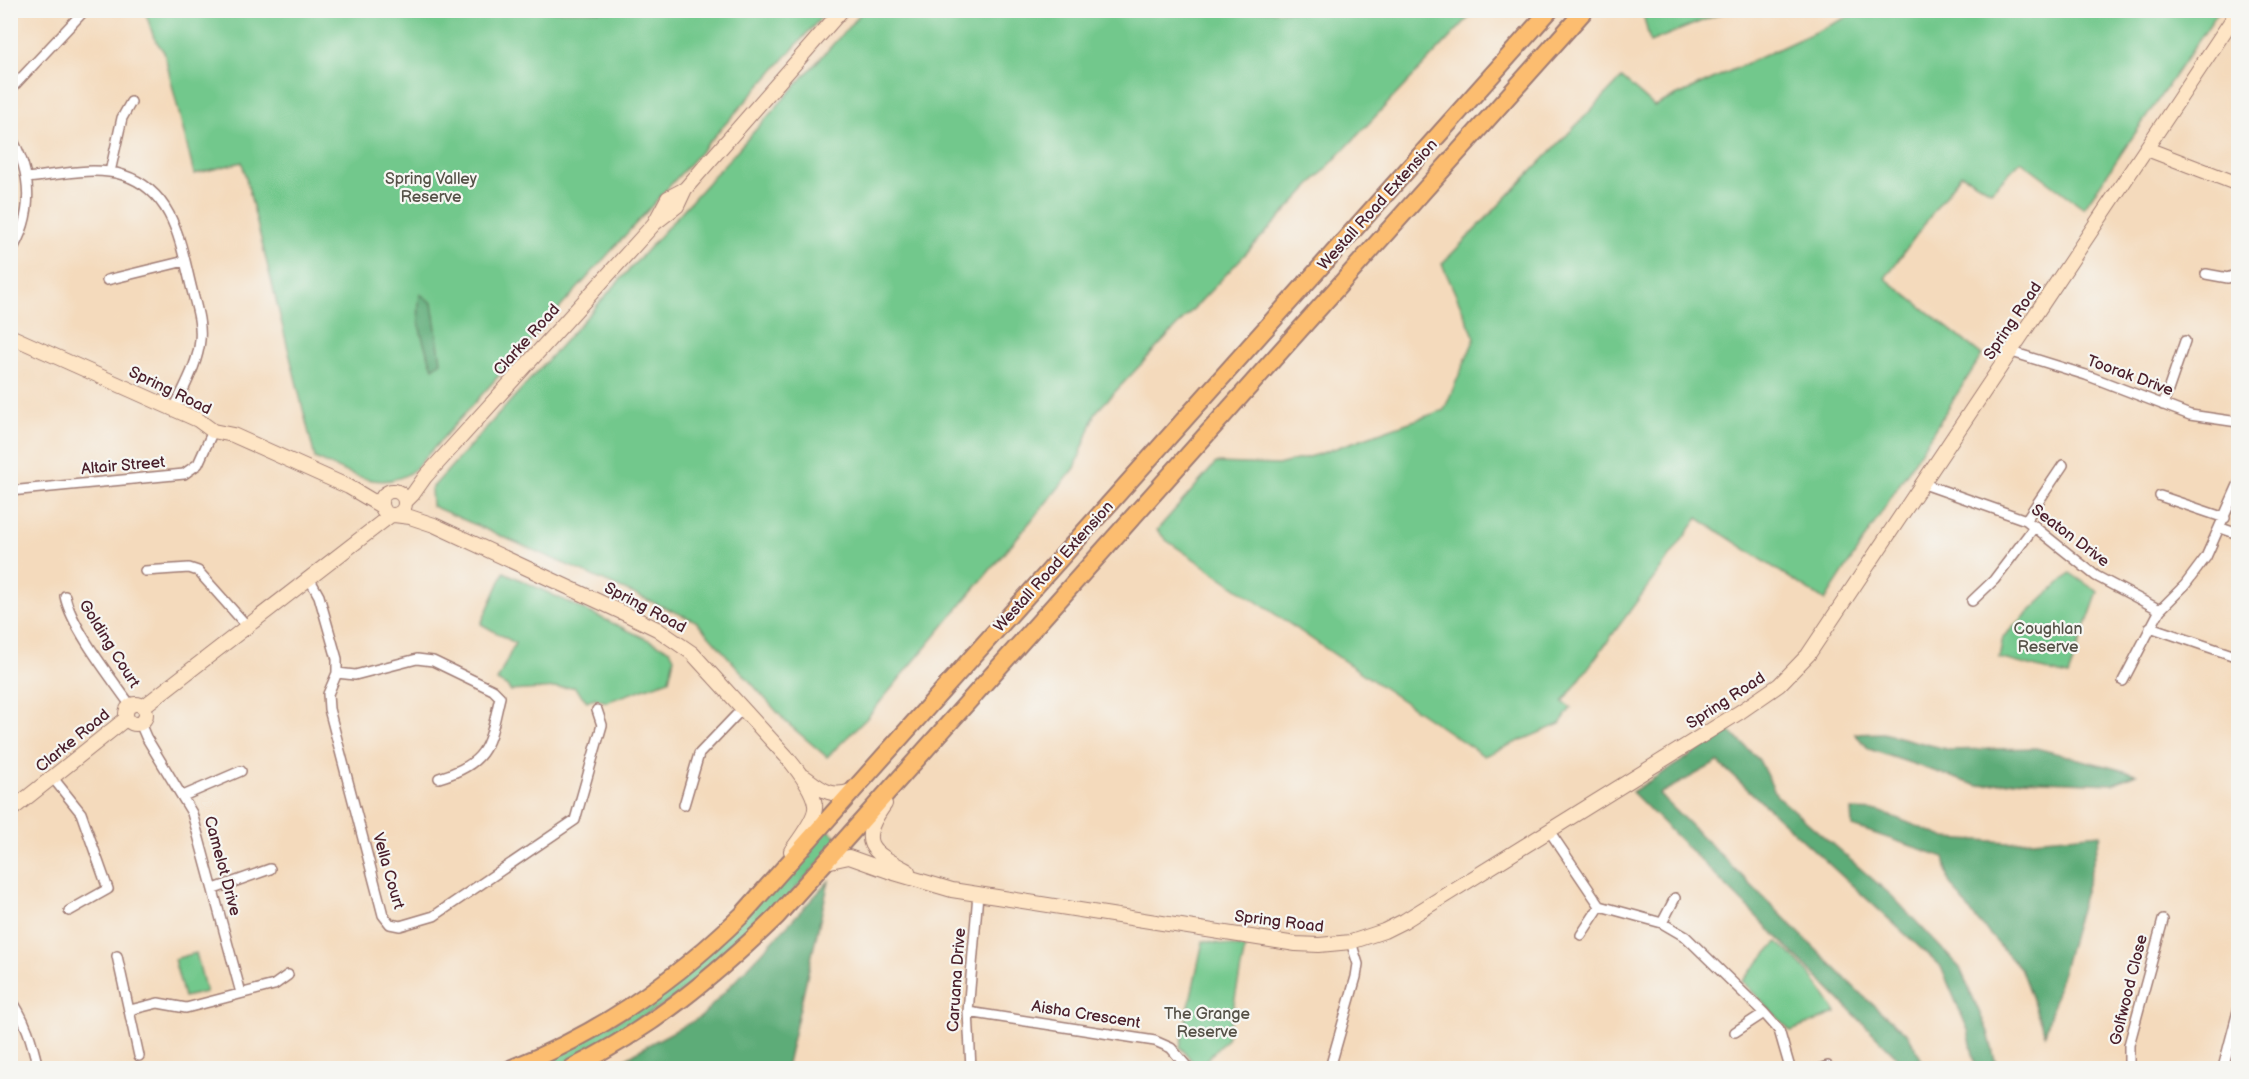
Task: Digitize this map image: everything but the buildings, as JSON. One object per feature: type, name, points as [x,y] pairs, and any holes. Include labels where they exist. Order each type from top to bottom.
[{"type":"highway","name":"Westall Road Extension","points":[[512,1068],[564,1045],[626,1009],[674,976],[725,932],[1550,10]]},
{"type":"highway","name":"Westall Road Extension","points":[[573,1068],[627,1038],[691,994],[777,916],[1585,10]]},
{"type":"main road","name":"Clarke Road","points":[[405,503],[425,477],[654,224],[668,198],[685,189],[842,10]]},
{"type":"main road","name":"Spring Road","points":[[826,862],[849,857],[934,885],[978,894],[1296,944],[1319,945],[1351,942],[1384,931],[1404,921],[1740,712],[1779,685],[1808,655],[2238,11]]},
{"type":"main road","points":[[2147,149],[2238,184]]},
{"type":"main road","name":"Spring Road","points":[[10,336],[198,420],[213,431],[233,435],[349,486],[387,511],[434,525],[657,629],[692,653],[800,774],[813,798],[815,809],[796,845],[747,900],[725,932]]},
{"type":"main road","name":"Clarke Road","points":[[391,492],[425,477]]},
{"type":"main road","name":"Spring Road","points":[[349,486],[391,492]]},
{"type":"main road","points":[[391,492],[399,493],[405,503],[401,512],[387,511],[382,497],[391,492]]},
{"type":"main road","name":"Spring Road","points":[[405,503],[434,525]]},
{"type":"main road","name":"Clarke Road","points":[[10,811],[366,532],[377,528],[387,511]]},
{"type":"main road","name":"Spring Road","points":[[926,750],[876,817],[871,825],[869,839],[875,851],[880,855],[934,885]]},
{"type":"main road","name":"Spring Road","points":[[800,774],[828,792],[840,795],[854,790]]},
{"type":"street","points":[[10,90],[85,10]]},
{"type":"street","points":[[110,172],[122,118],[131,102]]},
{"type":"street","points":[[10,136],[21,158],[27,178],[27,207],[10,253]]},
{"type":"street","points":[[27,178],[110,172],[140,183],[158,197],[171,217],[200,322],[197,357],[174,409]]},
{"type":"street","points":[[107,280],[185,261]]},
{"type":"street","points":[[2206,274],[2228,278],[2238,273]]},
{"type":"street","points":[[2163,405],[2185,341]]},
{"type":"street","name":"Toorak Drive","points":[[2012,352],[2086,375],[2190,415],[2238,422]]},
{"type":"street","name":"Altair Street","points":[[10,491],[184,474],[198,464],[213,431]]},
{"type":"street","points":[[2026,520],[2063,465]]},
{"type":"street","name":"Seaton Drive","points":[[1924,484],[2026,520],[2096,576],[2160,610]]},
{"type":"street","points":[[2123,681],[2160,610],[2185,585],[2206,557],[2221,528],[2238,485]]},
{"type":"street","points":[[2160,496],[2225,518]]},
{"type":"street","points":[[1972,601],[1994,580],[2035,526]]},
{"type":"street","points":[[2221,528],[2238,534]]},
{"type":"street","points":[[145,571],[184,568],[198,571],[248,626]]},
{"type":"street","name":"Vella Court","points":[[309,578],[319,596],[338,659],[337,674],[328,694],[329,709],[383,915],[390,924],[400,926],[434,916],[575,820],[602,725],[597,710]]},
{"type":"street","name":"Golding Court","points":[[65,597],[67,608],[135,714]]},
{"type":"street","points":[[2150,627],[2238,657]]},
{"type":"street","points":[[337,674],[355,675],[417,660],[433,661],[493,690],[500,697],[489,745],[480,758],[456,773],[439,778]]},
{"type":"street","points":[[684,805],[699,754],[743,708]]},
{"type":"street","name":"Camelot Drive","points":[[135,714],[146,737],[183,796],[198,828],[241,993]]},
{"type":"street","points":[[183,796],[241,771]]},
{"type":"street","points":[[53,778],[81,813],[108,889],[69,911]]},
{"type":"street","points":[[1550,832],[1600,906],[1662,922],[1686,937],[1764,1013],[1779,1030],[1790,1068]]},
{"type":"street","points":[[214,889],[270,869]]},
{"type":"street","name":"Caruana Drive","points":[[971,1068],[968,1012],[978,894]]},
{"type":"street","points":[[1662,922],[1675,898]]},
{"type":"street","points":[[1581,935],[1600,906]]},
{"type":"street","name":"Golfwood Close","points":[[2129,1068],[2129,1045],[2163,920]]},
{"type":"street","points":[[1330,1068],[1357,970],[1358,964],[1351,942]]},
{"type":"street","points":[[117,956],[139,1056]]},
{"type":"street","points":[[130,1010],[158,1003],[175,1008],[186,1008],[274,985],[288,975]]},
{"type":"street","points":[[10,998],[31,1035],[40,1068]]},
{"type":"street","points":[[2223,1068],[2238,1011]]},
{"type":"street","name":"Aisha Crescent","points":[[968,1012],[1155,1041],[1171,1048],[1188,1068]]},
{"type":"street","points":[[1735,1032],[1764,1013]]},
{"type":"green space","points":[[1642,10],[1727,10],[1727,11],[1650,42]]},
{"type":"green space","name":"Spring Valley Reserve","points":[[145,11],[827,11],[415,469],[403,477],[378,481],[365,479],[315,458],[242,162],[194,174],[164,52],[154,38]]},
{"type":"green space","points":[[863,11],[1475,11],[1096,412],[1075,468],[866,719],[827,757],[786,722],[696,621],[432,506],[431,489]]},
{"type":"green space","points":[[1861,11],[2219,11],[2084,208],[2021,161],[1991,191],[1961,174],[1885,278],[1982,355],[1825,601],[1698,518],[1563,702],[1571,708],[1560,724],[1484,756],[1166,540],[1157,530],[1216,463],[1278,465],[1319,454],[1444,410],[1475,338],[1442,264],[1622,78],[1654,106]]},
{"type":"green space","points":[[420,294],[432,303],[441,362],[433,368],[419,323]]},
{"type":"green space","points":[[504,572],[670,650],[674,658],[669,680],[606,702],[595,698],[587,701],[574,687],[510,691],[508,687],[497,681],[515,643],[481,624]]},
{"type":"green space","name":"Coughlan Reserve","points":[[2070,573],[2098,592],[2068,676],[1999,658],[2003,637]]},
{"type":"green space","points":[[1730,731],[1759,760],[1777,796],[1892,896],[1960,968],[1988,1032],[1997,1068],[1976,1068],[1968,1030],[1941,967],[1718,762],[1659,794],[1862,995],[1909,1036],[1926,1068],[1902,1062],[1632,792]]},
{"type":"green space","points":[[1883,733],[1950,750],[2036,748],[2136,774],[2113,784],[2020,780],[1978,786],[1869,749],[1855,734]]},
{"type":"green space","points":[[1851,810],[1879,811],[1946,838],[2009,842],[2101,834],[2045,1034],[2021,970],[1972,914],[1949,882],[1944,857],[1852,826]]},
{"type":"green space","points":[[826,828],[840,840],[773,913],[670,1001],[556,1068],[529,1068],[624,1017]]},
{"type":"green space","points":[[829,881],[786,1068],[610,1068],[701,1017]]},
{"type":"green space","name":"The Grange Reserve","points":[[1203,941],[1245,948],[1227,1039],[1198,1068],[1180,1047]]},
{"type":"green space","points":[[1777,942],[1810,974],[1836,1013],[1791,1031],[1742,981]]},
{"type":"green space","points":[[196,953],[206,992],[184,997],[174,959]]}]
